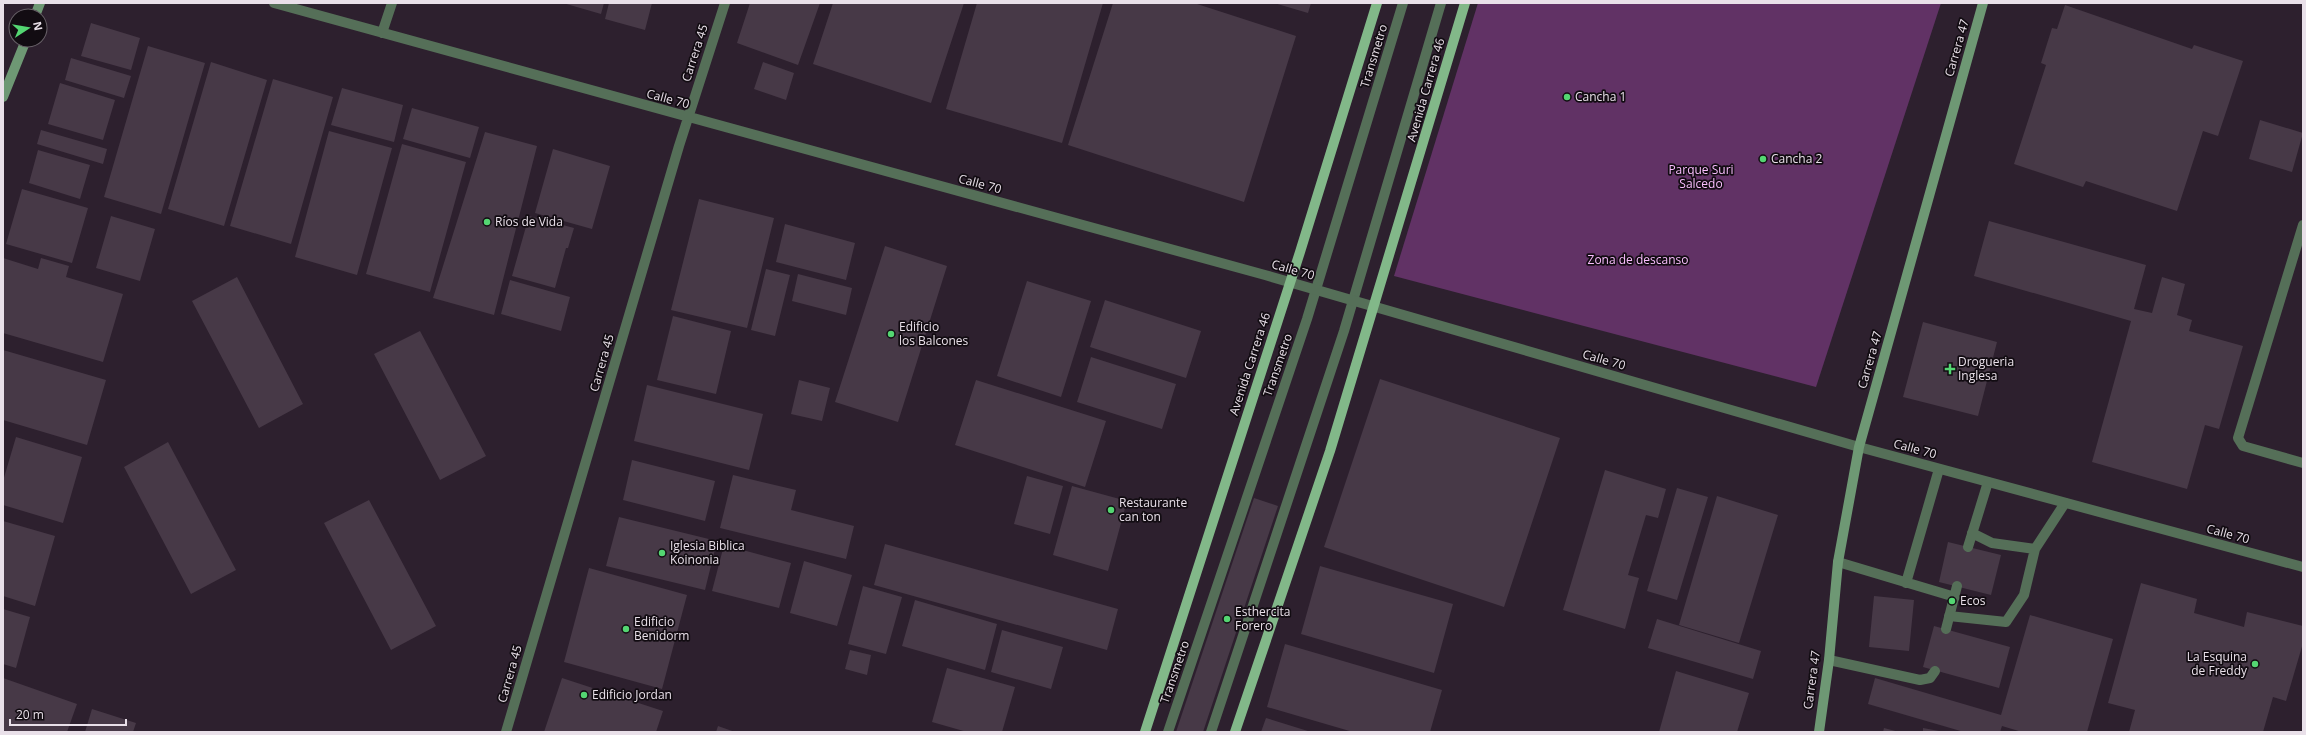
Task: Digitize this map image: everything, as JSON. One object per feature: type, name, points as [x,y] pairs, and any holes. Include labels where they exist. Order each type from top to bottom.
[{"type":"main road","name":"Avenida Carrera 46","points":[[1145,732],[1290,283],[1376,3]]},
{"type":"main road","name":"Avenida Carrera 46","points":[[1235,732],[1330,451],[1375,307],[1465,3]]},
{"type":"street","name":"Calle 70","points":[[274,3],[1316,290],[1859,447],[2065,504],[2303,567]]},
{"type":"street","points":[[382,33],[392,3]]},
{"type":"street","name":"Carrera 45","points":[[506,732],[688,118],[725,3]]},
{"type":"street","name":"Transmetro","points":[[1168,732],[1316,290],[1403,3]]},
{"type":"street","points":[[1211,732],[1354,301],[1442,3]]},
{"type":"street","name":"Carrera 47","points":[[1819,732],[1829,660],[1838,562],[1859,447],[1983,3]]},
{"type":"street","points":[[3,97],[23,48]]},
{"type":"street","points":[[2302,228],[2238,438],[2243,446],[2303,463]]},
{"type":"street","points":[[1906,583],[1939,469]]},
{"type":"street","points":[[1968,547],[1988,482]]},
{"type":"street","points":[[1949,616],[2006,622],[2024,595],[2036,549],[2065,504]]},
{"type":"street","points":[[1972,533],[1992,543],[2036,549]]},
{"type":"street","points":[[1838,562],[1954,597]]},
{"type":"street","points":[[1946,629],[1957,586]]},
{"type":"street","points":[[1829,660],[1920,680],[1930,678],[1935,671]]},
{"type":"green space","name":"Parque Suri Salcedo","points":[[1478,3],[1941,3],[1816,387],[1394,276]]},
{"type":"building","points":[[563,3],[604,3],[601,14]]},
{"type":"building","points":[[609,3],[652,3],[645,30],[605,19]]},
{"type":"building","points":[[750,3],[820,3],[798,65],[737,43]]},
{"type":"building","points":[[833,3],[964,3],[931,103],[813,64]]},
{"type":"building","points":[[977,3],[1103,3],[1062,143],[946,109]]},
{"type":"building","points":[[1113,3],[1194,3],[1296,36],[1244,202],[1068,145]]},
{"type":"building","points":[[1274,3],[1311,3],[1308,13]]},
{"type":"building","points":[[2065,5],[2192,49],[2194,45],[2243,61],[2218,136],[2203,131],[2177,211],[2086,181],[2083,187],[2014,164],[2046,65],[2041,63],[2052,28],[2057,29]]},
{"type":"building","points":[[91,23],[140,38],[131,70],[81,56]]},
{"type":"building","points":[[148,46],[205,63],[161,214],[104,197]]},
{"type":"building","points":[[71,58],[131,76],[124,98],[65,80]]},
{"type":"building","points":[[211,62],[267,80],[224,226],[168,209]]},
{"type":"building","points":[[763,62],[794,73],[786,100],[754,89]]},
{"type":"building","points":[[273,79],[333,97],[291,244],[230,226]]},
{"type":"building","points":[[60,83],[115,100],[103,140],[48,124]]},
{"type":"building","points":[[342,88],[403,105],[394,142],[331,125]]},
{"type":"building","points":[[412,108],[479,127],[470,158],[403,139]]},
{"type":"building","points":[[2260,120],[2303,133],[2292,172],[2249,159]]},
{"type":"building","points":[[41,130],[107,149],[103,164],[37,144]]},
{"type":"building","points":[[329,131],[392,148],[357,275],[295,257]]},
{"type":"building","name":"Ríos de Vida","points":[[485,132],[537,146],[494,315],[433,298]]},
{"type":"building","points":[[402,144],[466,162],[430,292],[366,274]]},
{"type":"building","points":[[553,149],[610,166],[592,229],[535,213]]},
{"type":"building","points":[[38,150],[90,165],[80,199],[29,183]]},
{"type":"building","points":[[22,189],[88,208],[72,263],[6,244]]},
{"type":"building","points":[[699,199],[774,218],[747,328],[671,310]]},
{"type":"building","points":[[111,216],[155,229],[140,281],[96,268]]},
{"type":"building","points":[[529,216],[574,228],[568,248],[566,248],[555,288],[512,276]]},
{"type":"building","points":[[1989,221],[2146,265],[2134,309],[2152,313],[2162,277],[2185,284],[2177,315],[2192,320],[2189,331],[2243,346],[2219,429],[2205,425],[2187,489],[2092,462],[2131,321],[1974,276]]},
{"type":"building","points":[[785,224],[855,243],[846,280],[776,262]]},
{"type":"building","name":"Edificio los Balcones","points":[[885,246],[947,266],[898,422],[835,402]]},
{"type":"building","points":[[3,258],[38,269],[41,258],[69,266],[66,277],[123,294],[103,362],[3,333]]},
{"type":"building","points":[[766,269],[790,275],[775,336],[751,330]]},
{"type":"building","points":[[798,274],[852,288],[846,315],[792,301]]},
{"type":"building","points":[[237,277],[303,404],[259,428],[192,301]]},
{"type":"building","points":[[510,280],[570,297],[561,331],[501,314]]},
{"type":"building","points":[[1027,281],[1091,301],[1061,397],[997,376]]},
{"type":"building","points":[[1105,300],[1201,331],[1186,378],[1090,347]]},
{"type":"building","points":[[673,316],[731,331],[716,394],[657,380]]},
{"type":"building","name":"Drogueria Inglesa","points":[[1923,322],[1997,342],[1978,416],[1903,397]]},
{"type":"building","points":[[420,331],[486,456],[440,480],[374,354]]},
{"type":"building","points":[[3,350],[106,380],[87,445],[3,420]]},
{"type":"building","points":[[1091,357],[1176,384],[1162,429],[1077,402]]},
{"type":"building","points":[[1380,379],[1560,438],[1504,607],[1324,547]]},
{"type":"building","points":[[799,380],[830,388],[822,421],[791,414]]},
{"type":"building","points":[[976,380],[1106,421],[1085,487],[955,445]]},
{"type":"building","points":[[647,385],[763,414],[749,470],[634,441]]},
{"type":"building","points":[[16,437],[82,457],[63,523],[3,505],[3,481]]},
{"type":"building","points":[[168,442],[236,570],[191,594],[124,467]]},
{"type":"building","points":[[632,460],[715,481],[705,521],[623,500]]},
{"type":"building","points":[[1605,470],[1666,489],[1658,518],[1646,515],[1628,575],[1639,578],[1625,629],[1563,610]]},
{"type":"building","points":[[733,475],[796,490],[791,510],[854,526],[846,559],[720,528]]},
{"type":"building","points":[[1027,476],[1063,486],[1050,534],[1014,524]]},
{"type":"building","points":[[1072,486],[1127,501],[1108,571],[1053,555]]},
{"type":"building","points":[[1677,488],[1708,497],[1677,600],[1647,591]]},
{"type":"building","points":[[1717,496],[1778,515],[1739,643],[1679,625]]},
{"type":"building","name":"Esthercita Forero","points":[[1254,498],[1278,506],[1203,732],[1176,732]]},
{"type":"building","points":[[369,500],[436,626],[391,650],[324,523]]},
{"type":"building","name":"Iglesia Biblica Koinonia","points":[[619,517],[717,541],[705,590],[606,566]]},
{"type":"building","points":[[3,521],[55,536],[35,606],[3,596]]},
{"type":"building","points":[[1948,542],[2001,555],[1991,595],[1939,582]]},
{"type":"building","points":[[885,544],[1118,609],[1107,650],[874,585]]},
{"type":"building","points":[[724,545],[791,563],[779,608],[712,591]]},
{"type":"building","points":[[804,561],[852,575],[837,626],[790,613]]},
{"type":"building","points":[[1320,566],[1453,604],[1434,673],[1301,634]]},
{"type":"building","name":"Edificio Benidorm","points":[[589,568],[687,595],[662,689],[564,662]]},
{"type":"building","points":[[2141,583],[2197,599],[2194,613],[2244,627],[2247,612],[2303,626],[2303,643],[2286,701],[2273,697],[2263,732],[2129,732],[2135,710],[2108,703]]},
{"type":"building","points":[[863,586],[902,597],[886,654],[848,644]]},
{"type":"building","points":[[1874,596],[1914,600],[1909,651],[1869,647]]},
{"type":"building","points":[[915,600],[997,624],[985,670],[902,646]]},
{"type":"building","points":[[3,609],[30,617],[16,668],[3,664]]},
{"type":"building","points":[[2030,615],[2113,639],[2087,732],[2022,732],[2002,726],[2000,732],[1964,732],[1868,704],[1875,678],[2001,715]]},
{"type":"building","points":[[1657,619],[1761,651],[1753,679],[1648,648]]},
{"type":"building","points":[[1934,626],[2010,647],[1999,688],[1923,667]]},
{"type":"building","points":[[1002,630],[1063,647],[1051,689],[991,672]]},
{"type":"building","points":[[1285,644],[1442,690],[1430,732],[1353,732],[1267,707]]},
{"type":"building","points":[[850,650],[871,655],[867,675],[845,669]]},
{"type":"building","points":[[947,668],[1015,687],[1002,732],[967,732],[932,722]]},
{"type":"building","points":[[1676,671],[1749,693],[1737,732],[1659,732]]},
{"type":"building","points":[[3,678],[77,704],[67,732],[3,732]]},
{"type":"building","name":"Edificio Jordan","points":[[562,678],[663,711],[656,732],[544,732]]},
{"type":"building","points":[[92,709],[136,723],[133,732],[85,732]]},
{"type":"building","points":[[1266,718],[1311,732],[1261,732]]},
{"type":"building","points":[[718,726],[735,732],[716,732]]},
{"type":"building","points":[[1884,728],[1899,732],[1883,732]]},
{"type":"building","points":[[1923,728],[1939,731],[1939,732],[1923,732]]},
{"type":"place","name":"Cancha 1","points":[[1567,97]]},
{"type":"place","name":"Cancha 2","points":[[1763,159]]},
{"type":"place","name":"Ríos de Vida","points":[[487,222]]},
{"type":"place","name":"Edificio los Balcones","points":[[891,334]]},
{"type":"place","name":"Drogueria Inglesa","points":[[1950,369]]},
{"type":"place","name":"Restaurante can ton","points":[[1111,510]]},
{"type":"place","name":"Iglesia Biblica Koinonia","points":[[662,553]]},
{"type":"place","name":"Ecos","points":[[1952,601]]},
{"type":"place","name":"Esthercita Forero","points":[[1227,619]]},
{"type":"place","name":"Edificio Benidorm","points":[[626,629]]},
{"type":"place","name":"La Esquina de Freddy","points":[[2255,664]]},
{"type":"place","name":"Edificio Jordan","points":[[584,695]]},
{"type":"park label","name":"Zona de descanso","points":[[1638,260]]}]
